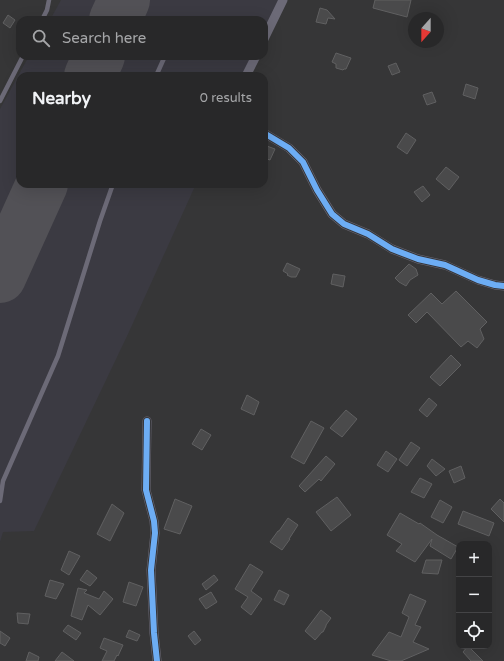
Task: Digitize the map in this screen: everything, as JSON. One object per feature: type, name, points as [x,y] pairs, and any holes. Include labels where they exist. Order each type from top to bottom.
[{"type":"street","points":[[268,31],[283,0]]},
{"type":"street","points":[[248,72],[254,60]]},
{"type":"street","points":[[268,135],[289,148],[303,162],[317,190],[332,214],[344,224],[368,234],[392,248],[418,259],[445,265],[478,280],[504,286]]},
{"type":"street","points":[[147,421],[146,490],[154,521],[155,532],[151,570],[157,661]]},
{"type":"lane","points":[[44,16],[49,0]]},
{"type":"lane","points":[[0,101],[21,60]]},
{"type":"lane","points":[[158,72],[163,60]]},
{"type":"lane","points":[[0,501],[4,481],[58,356],[100,220],[112,188]]},
{"type":"shaded area","points":[[61,0],[279,0],[268,25],[268,16],[52,16]]},
{"type":"shaded area","points":[[27,60],[252,60],[247,72],[20,72]]},
{"type":"shaded area","points":[[16,80],[16,188],[194,188],[128,334],[34,531],[3,532],[0,542],[0,109]]},
{"type":"building","points":[[375,0],[411,0],[407,17],[373,8]]},
{"type":"building","points":[[320,8],[327,10],[335,19],[328,18],[326,24],[316,22]]},
{"type":"building","points":[[8,15],[15,20],[10,28],[3,23]]},
{"type":"building","points":[[336,53],[351,58],[346,69],[343,70],[336,68],[336,64],[332,62]]},
{"type":"building","points":[[396,63],[400,72],[392,75],[388,66]]},
{"type":"building","points":[[466,84],[478,88],[475,99],[463,95]]},
{"type":"building","points":[[432,92],[436,102],[427,105],[423,95]]},
{"type":"building","points":[[406,133],[416,140],[407,154],[397,147]]},
{"type":"building","points":[[268,146],[275,149],[270,160],[268,159]]},
{"type":"building","points":[[446,167],[459,177],[449,190],[436,179]]},
{"type":"building","points":[[423,186],[430,195],[422,202],[414,192]]},
{"type":"building","points":[[287,263],[300,269],[296,277],[291,277],[283,271]]},
{"type":"building","points":[[409,264],[416,269],[418,275],[410,280],[406,286],[395,278]]},
{"type":"building","points":[[333,274],[345,276],[343,287],[331,284]]},
{"type":"building","points":[[456,291],[487,322],[480,329],[484,339],[477,348],[468,341],[461,347],[427,312],[416,323],[408,315],[431,293],[442,304]]},
{"type":"building","points":[[451,355],[461,365],[440,386],[430,377]]},
{"type":"building","points":[[247,395],[259,402],[254,415],[241,409]]},
{"type":"building","points":[[429,398],[437,405],[427,417],[419,410]]},
{"type":"building","points":[[346,410],[357,419],[342,437],[330,428]]},
{"type":"building","points":[[311,421],[324,428],[304,464],[291,457]]},
{"type":"building","points":[[201,429],[211,435],[202,450],[192,444]]},
{"type":"building","points":[[411,442],[420,448],[407,466],[399,460]]},
{"type":"building","points":[[386,451],[397,459],[388,472],[377,465]]},
{"type":"building","points":[[326,456],[335,464],[321,481],[319,479],[305,492],[299,486]]},
{"type":"building","points":[[432,459],[445,469],[436,476],[427,466]]},
{"type":"building","points":[[461,466],[465,478],[454,483],[449,471]]},
{"type":"building","points":[[420,478],[432,484],[424,498],[411,492]]},
{"type":"building","points":[[337,497],[351,515],[331,531],[316,512]]},
{"type":"building","points":[[175,499],[192,506],[180,534],[164,529]]},
{"type":"building","points":[[500,499],[504,503],[504,522],[491,509]]},
{"type":"building","points":[[440,500],[452,507],[443,523],[431,517]]},
{"type":"building","points":[[112,504],[124,513],[110,541],[97,534]]},
{"type":"building","points":[[463,511],[494,523],[489,536],[458,524]]},
{"type":"building","points":[[400,513],[419,524],[420,523],[456,546],[456,550],[451,559],[430,546],[432,539],[415,562],[396,551],[402,544],[387,535]]},
{"type":"building","points":[[288,518],[298,525],[282,550],[270,542]]},
{"type":"building","points":[[69,551],[80,556],[69,575],[61,570]]},
{"type":"building","points":[[426,560],[442,560],[438,574],[422,573]]},
{"type":"building","points":[[250,564],[263,572],[251,591],[262,599],[251,615],[241,607],[248,597],[235,589]]},
{"type":"building","points":[[87,570],[97,578],[90,586],[80,580]]},
{"type":"building","points":[[214,575],[218,580],[206,590],[202,584]]},
{"type":"building","points":[[50,580],[64,584],[56,599],[45,596]]},
{"type":"building","points":[[129,582],[143,587],[136,606],[123,602]]},
{"type":"building","points":[[78,588],[87,590],[84,593],[99,599],[104,591],[113,599],[100,615],[88,605],[82,620],[71,616]]},
{"type":"building","points":[[279,590],[289,595],[284,605],[274,600]]},
{"type":"building","points":[[211,592],[217,602],[206,609],[199,599]]},
{"type":"building","points":[[410,594],[426,601],[415,625],[421,627],[413,642],[429,649],[401,661],[391,661],[372,655],[389,632],[401,637],[409,617],[402,613]]},
{"type":"building","points":[[321,610],[331,618],[323,632],[315,640],[305,631]]},
{"type":"building","points":[[17,613],[30,614],[28,624],[18,623]]},
{"type":"building","points":[[68,625],[81,633],[76,640],[63,631]]},
{"type":"building","points":[[129,630],[140,635],[137,641],[126,637]]},
{"type":"building","points":[[0,631],[10,638],[5,646],[0,643]]},
{"type":"building","points":[[194,631],[201,640],[195,645],[188,636]]},
{"type":"building","points":[[104,638],[123,645],[114,661],[102,661],[107,651],[100,648]]},
{"type":"building","points":[[466,649],[471,649],[483,661],[471,661],[463,652]]},
{"type":"building","points":[[29,652],[39,657],[38,661],[26,661]]},
{"type":"building","points":[[62,652],[74,661],[55,661]]},
{"type":"runway","points":[[117,16],[124,0]]},
{"type":"runway","points":[[92,72],[97,60]]},
{"type":"runway","points":[[0,277],[40,188]]},
{"type":"cycle path","points":[[268,135],[289,148],[303,162],[317,190],[332,214],[344,224],[368,234],[392,249],[418,259],[445,265],[478,280],[504,286]]},
{"type":"cycle path","points":[[147,421],[146,490],[154,521],[155,533],[151,570],[157,661]]}]
